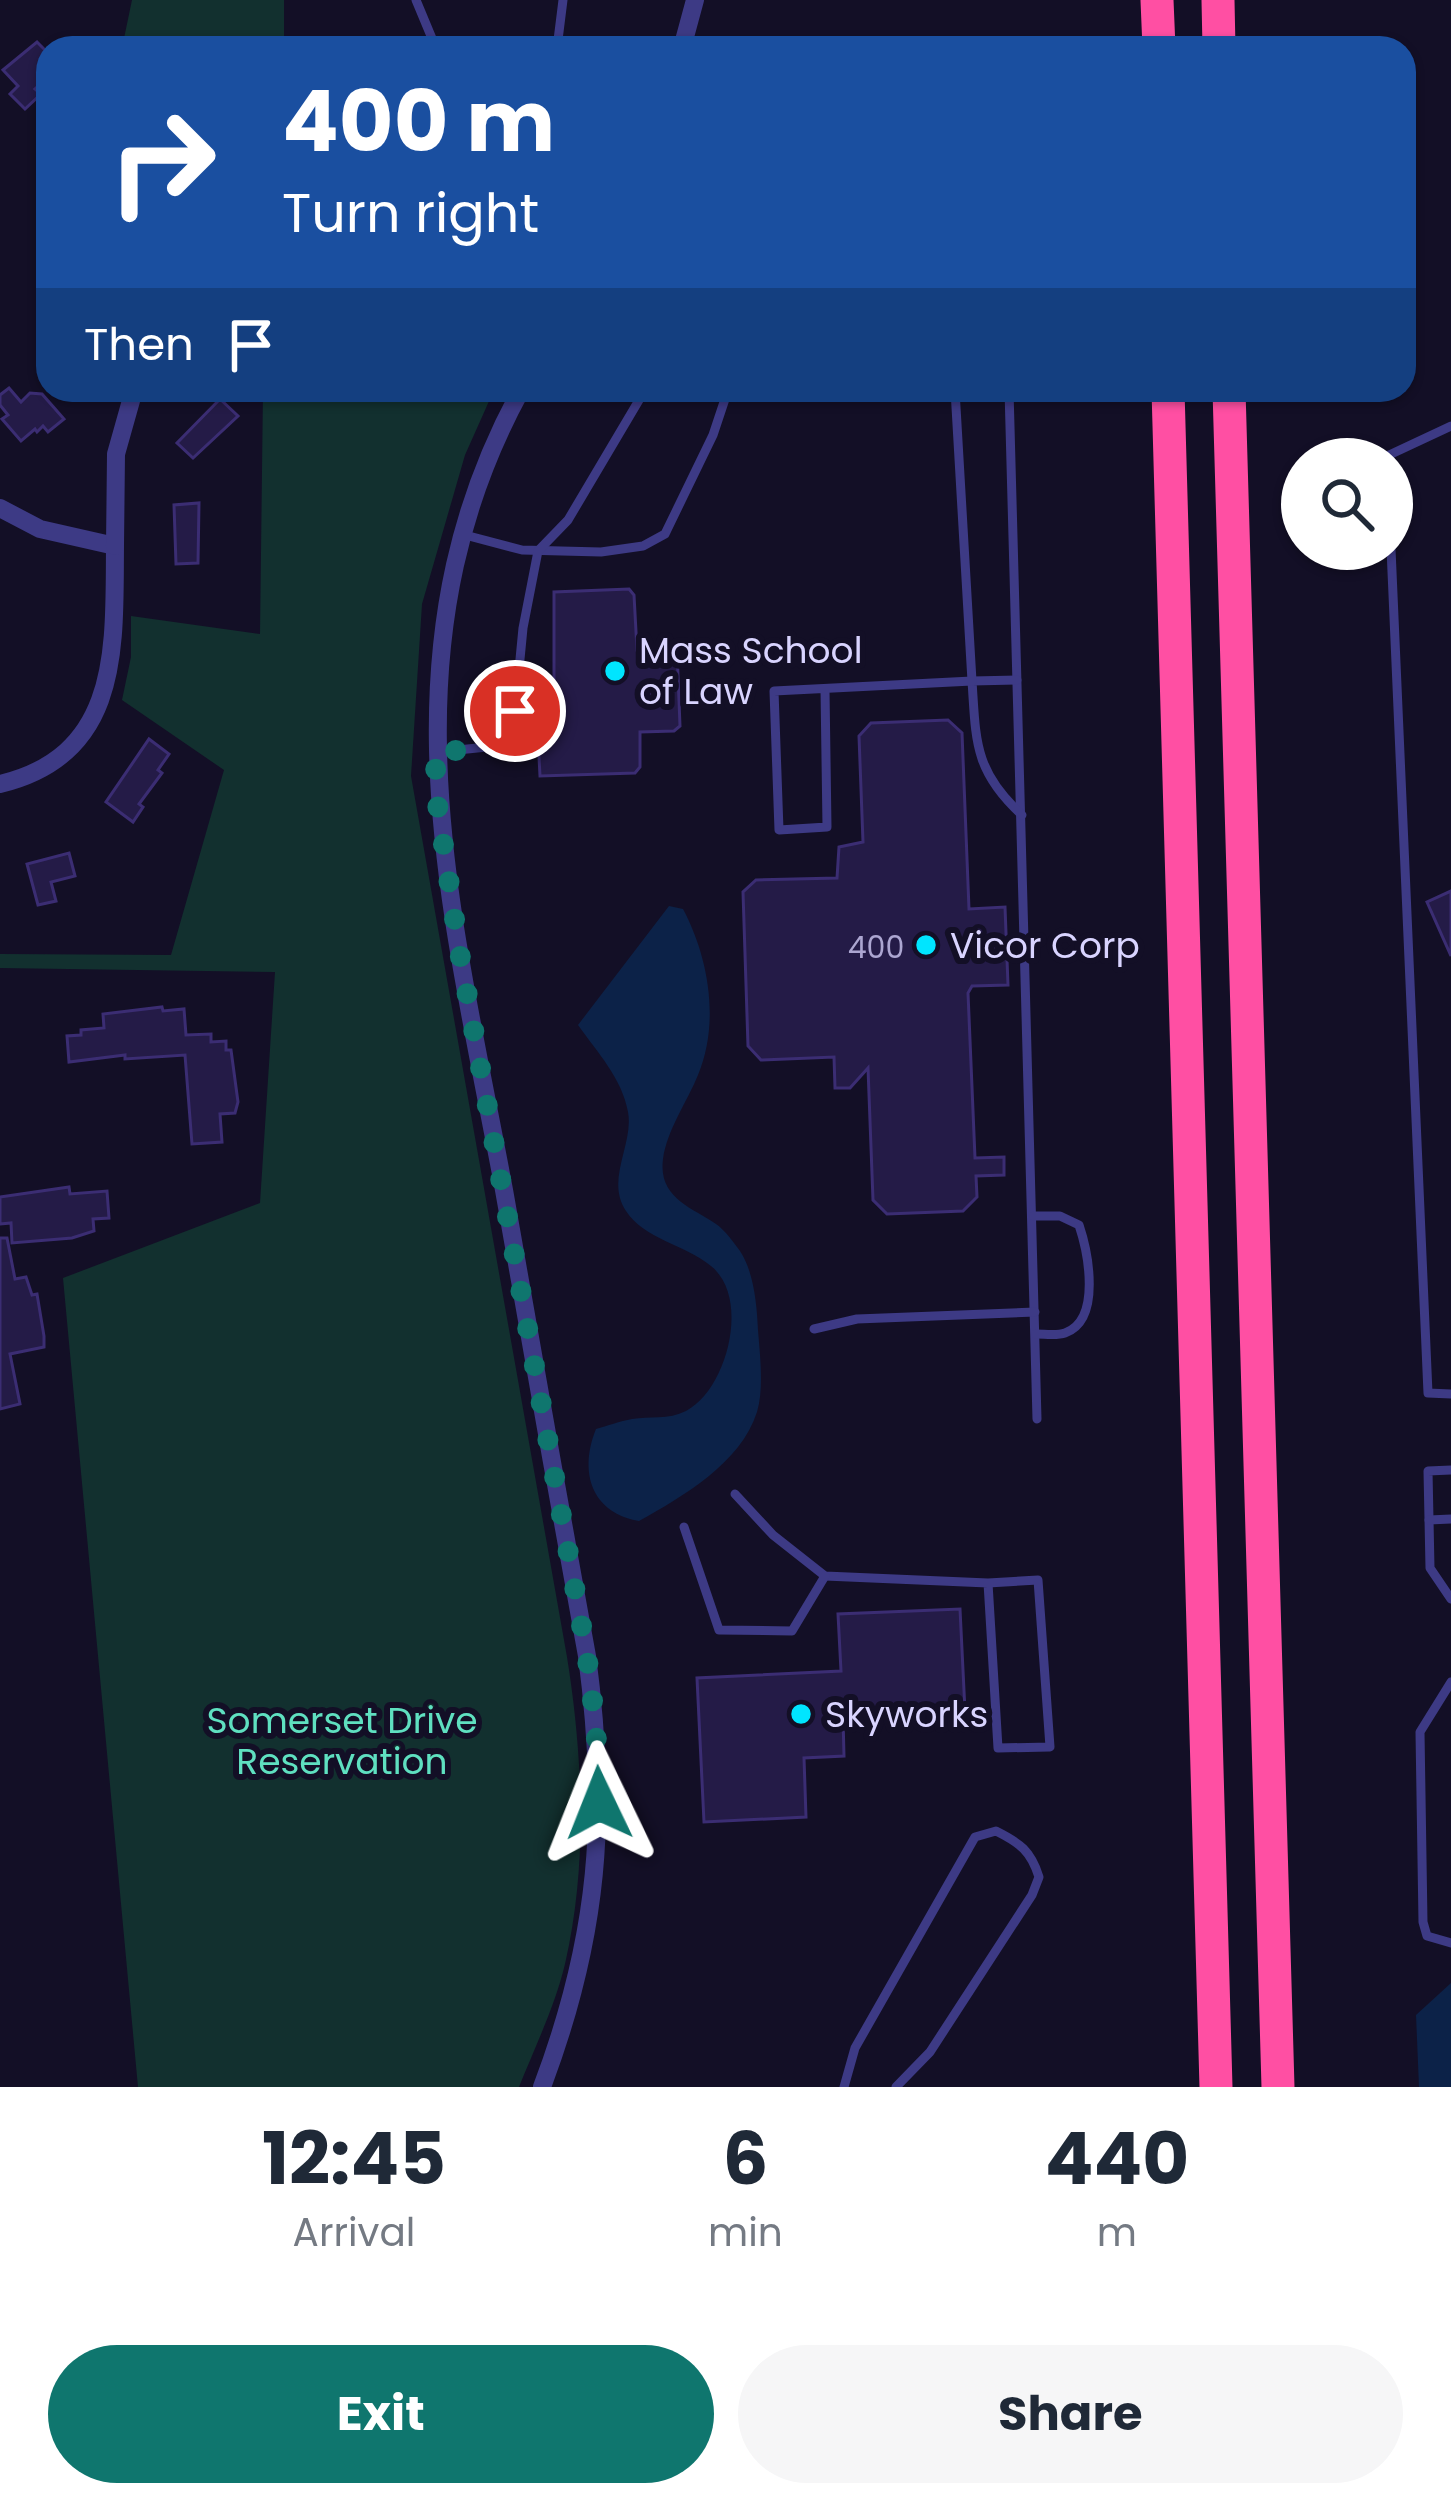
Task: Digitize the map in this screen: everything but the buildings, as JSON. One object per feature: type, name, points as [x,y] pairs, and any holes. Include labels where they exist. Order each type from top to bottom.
[{"type":"highway","points":[[1157,0],[1158,36]]},
{"type":"highway","points":[[1218,0],[1219,36]]},
{"type":"highway","points":[[1168,402],[1216,2087]]},
{"type":"highway","points":[[1229,402],[1278,2087]]},
{"type":"street","points":[[685,36],[695,0]]},
{"type":"street","points":[[0,784],[55,760],[87,728],[98,709],[112,665],[116,454],[131,402]]},
{"type":"street","points":[[515,402],[492,452],[465,535],[444,625],[435,752],[437,801],[459,949],[587,1656],[596,1729],[599,1830],[595,1886],[570,2004],[542,2087]]},
{"type":"street","points":[[0,508],[40,529],[115,546]]},
{"type":"lane","points":[[416,0],[431,36]]},
{"type":"lane","points":[[558,36],[563,0]]},
{"type":"lane","points":[[435,752],[487,746],[515,711],[538,551],[568,520],[637,402]]},
{"type":"lane","points":[[465,535],[538,551],[601,552],[643,546],[665,534],[724,402]]},
{"type":"lane","points":[[957,402],[977,754],[1004,799],[1022,815]]},
{"type":"lane","points":[[1009,402],[1037,1419]]},
{"type":"lane","points":[[1413,444],[1451,427]]},
{"type":"lane","points":[[1392,570],[1428,1393],[1451,1394]]},
{"type":"lane","points":[[825,690],[827,827],[779,830],[774,691],[1017,680]]},
{"type":"lane","points":[[1034,1216],[1060,1216],[1079,1225],[1087,1250],[1088,1279],[1086,1310],[1079,1324],[1062,1335],[1036,1334]]},
{"type":"lane","points":[[814,1329],[857,1319],[1035,1312]]},
{"type":"lane","points":[[1451,1470],[1428,1471],[1430,1568],[1451,1599]]},
{"type":"lane","points":[[735,1494],[773,1535],[825,1576],[988,1583],[1038,1580],[1050,1747],[998,1748],[988,1583]]},
{"type":"lane","points":[[1429,1520],[1451,1519]]},
{"type":"lane","points":[[684,1527],[719,1630],[793,1631],[825,1576]]},
{"type":"lane","points":[[1451,1682],[1420,1732],[1424,1922],[1427,1936],[1451,1942]]},
{"type":"lane","points":[[844,2087],[855,2048],[975,1837],[996,1831],[1033,1856],[1040,1877],[930,2052],[896,2087]]},
{"type":"green space","points":[[132,0],[284,0],[284,36],[124,36]]},
{"type":"green space","name":"Somerset Drive Reservation","points":[[263,402],[489,402],[465,455],[422,604],[411,776],[577,1733],[581,1811],[572,1926],[556,1995],[519,2087],[138,2087],[63,1278],[260,1203],[275,972],[0,968],[0,954],[171,955],[224,770],[122,700],[131,657],[131,616],[260,634]]},
{"type":"water","points":[[669,906],[683,909],[692,928],[705,969],[710,1012],[705,1055],[669,1137],[663,1172],[671,1192],[719,1227],[745,1259],[756,1300],[761,1383],[749,1430],[724,1463],[639,1521],[609,1509],[593,1487],[589,1460],[596,1429],[679,1414],[700,1400],[713,1384],[729,1343],[730,1299],[711,1266],[643,1228],[626,1211],[618,1187],[629,1124],[625,1100],[608,1066],[578,1025]]},
{"type":"water","points":[[1451,1983],[1451,2087],[1419,2087],[1416,2015]]},
{"type":"place","name":"Mass School of Law","points":[[615,671]]},
{"type":"place","name":"Vicor Corp","points":[[926,945]]},
{"type":"place","name":"Skyworks","points":[[801,1714]]},
{"type":"route","points":[[515,711],[487,746],[435,752],[437,801],[459,949],[587,1656],[599,1803]]}]
